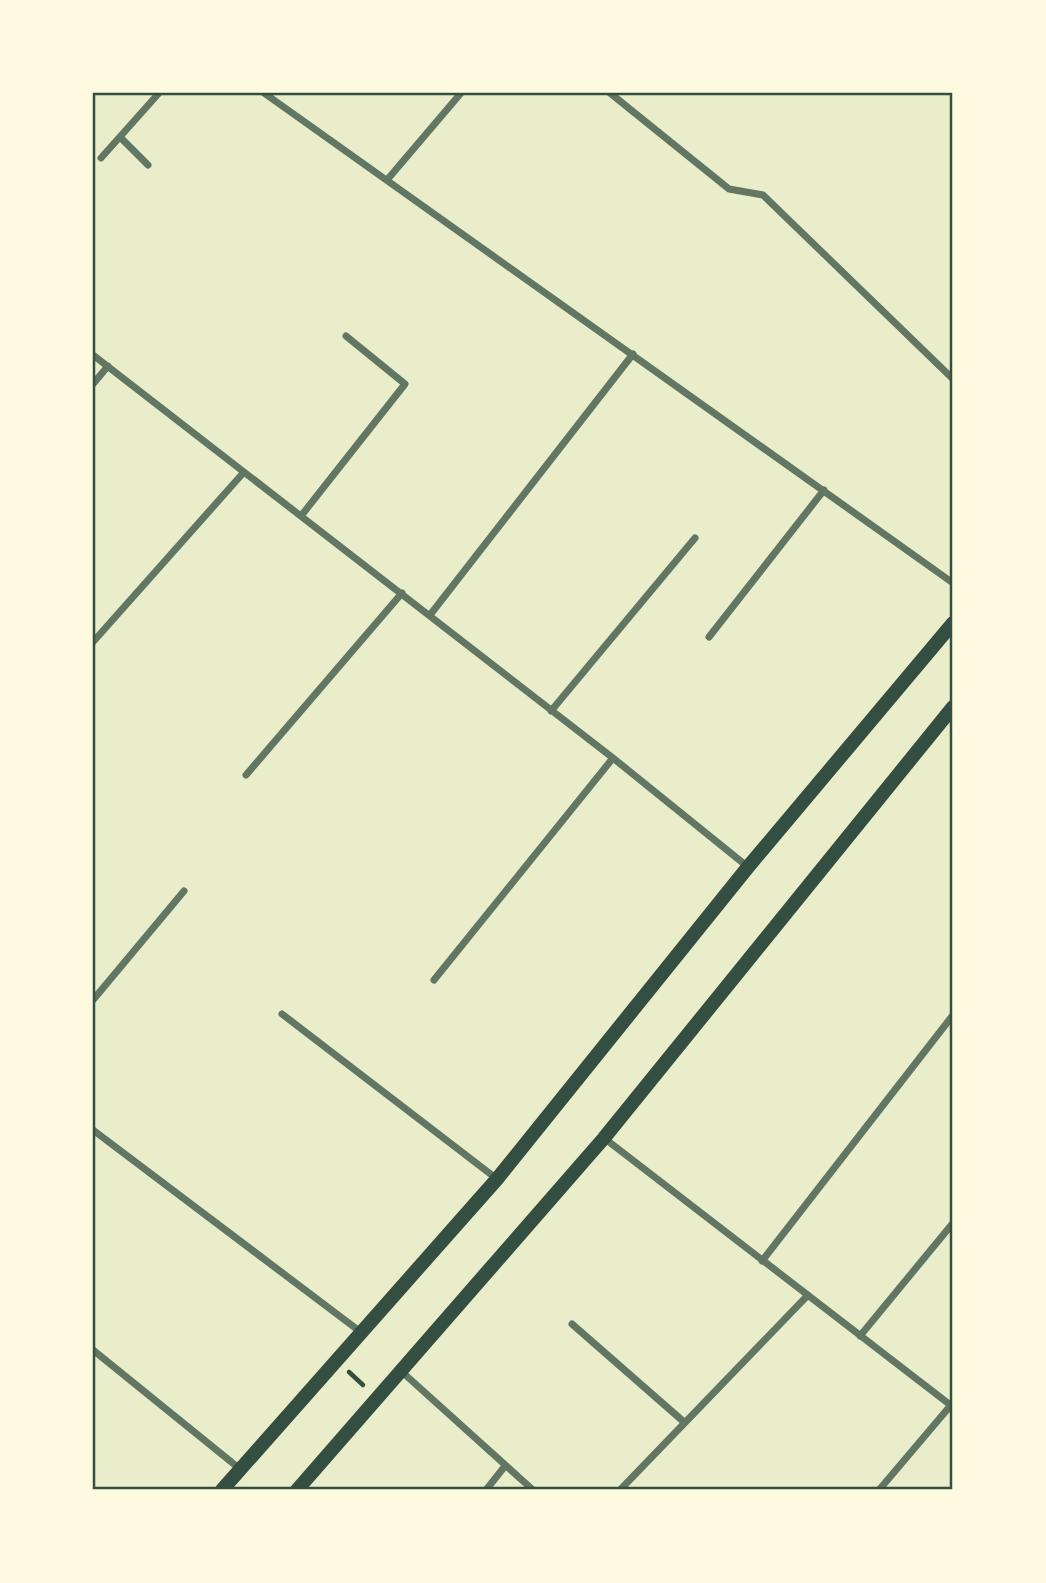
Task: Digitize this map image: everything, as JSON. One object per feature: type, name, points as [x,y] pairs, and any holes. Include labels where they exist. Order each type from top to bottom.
[{"type":"main road","points":[[222,1490],[497,1179],[748,867],[953,622]]},
{"type":"main road","points":[[297,1490],[604,1138],[953,707]]},
{"type":"street","points":[[101,159],[159,93]]},
{"type":"street","points":[[264,93],[953,583]]},
{"type":"street","points":[[387,180],[461,93]]},
{"type":"street","points":[[610,93],[729,188],[763,195],[953,379]]},
{"type":"street","points":[[121,138],[148,165]]},
{"type":"street","points":[[301,516],[405,384],[346,336]]},
{"type":"street","points":[[430,615],[633,354]]},
{"type":"street","points":[[93,355],[402,593],[748,867]]},
{"type":"street","points":[[93,384],[108,366]]},
{"type":"street","points":[[93,642],[244,472]]},
{"type":"street","points":[[709,637],[824,490]]},
{"type":"street","points":[[551,711],[695,538]]},
{"type":"street","points":[[246,775],[402,593]]},
{"type":"street","points":[[434,980],[613,758]]},
{"type":"street","points":[[93,1000],[184,891]]},
{"type":"street","points":[[282,1014],[497,1179]]},
{"type":"street","points":[[762,1261],[953,1015]]},
{"type":"street","points":[[93,1130],[362,1333]]},
{"type":"street","points":[[604,1138],[952,1406],[879,1490]]},
{"type":"street","points":[[860,1336],[953,1223]]},
{"type":"street","points":[[620,1490],[808,1296]]},
{"type":"street","points":[[572,1324],[684,1422]]},
{"type":"street","points":[[93,1350],[240,1469]]},
{"type":"street","points":[[401,1371],[533,1490]]},
{"type":"street","points":[[486,1490],[505,1466]]},
{"type":"path","points":[[336,1359],[378,1399]]}]
